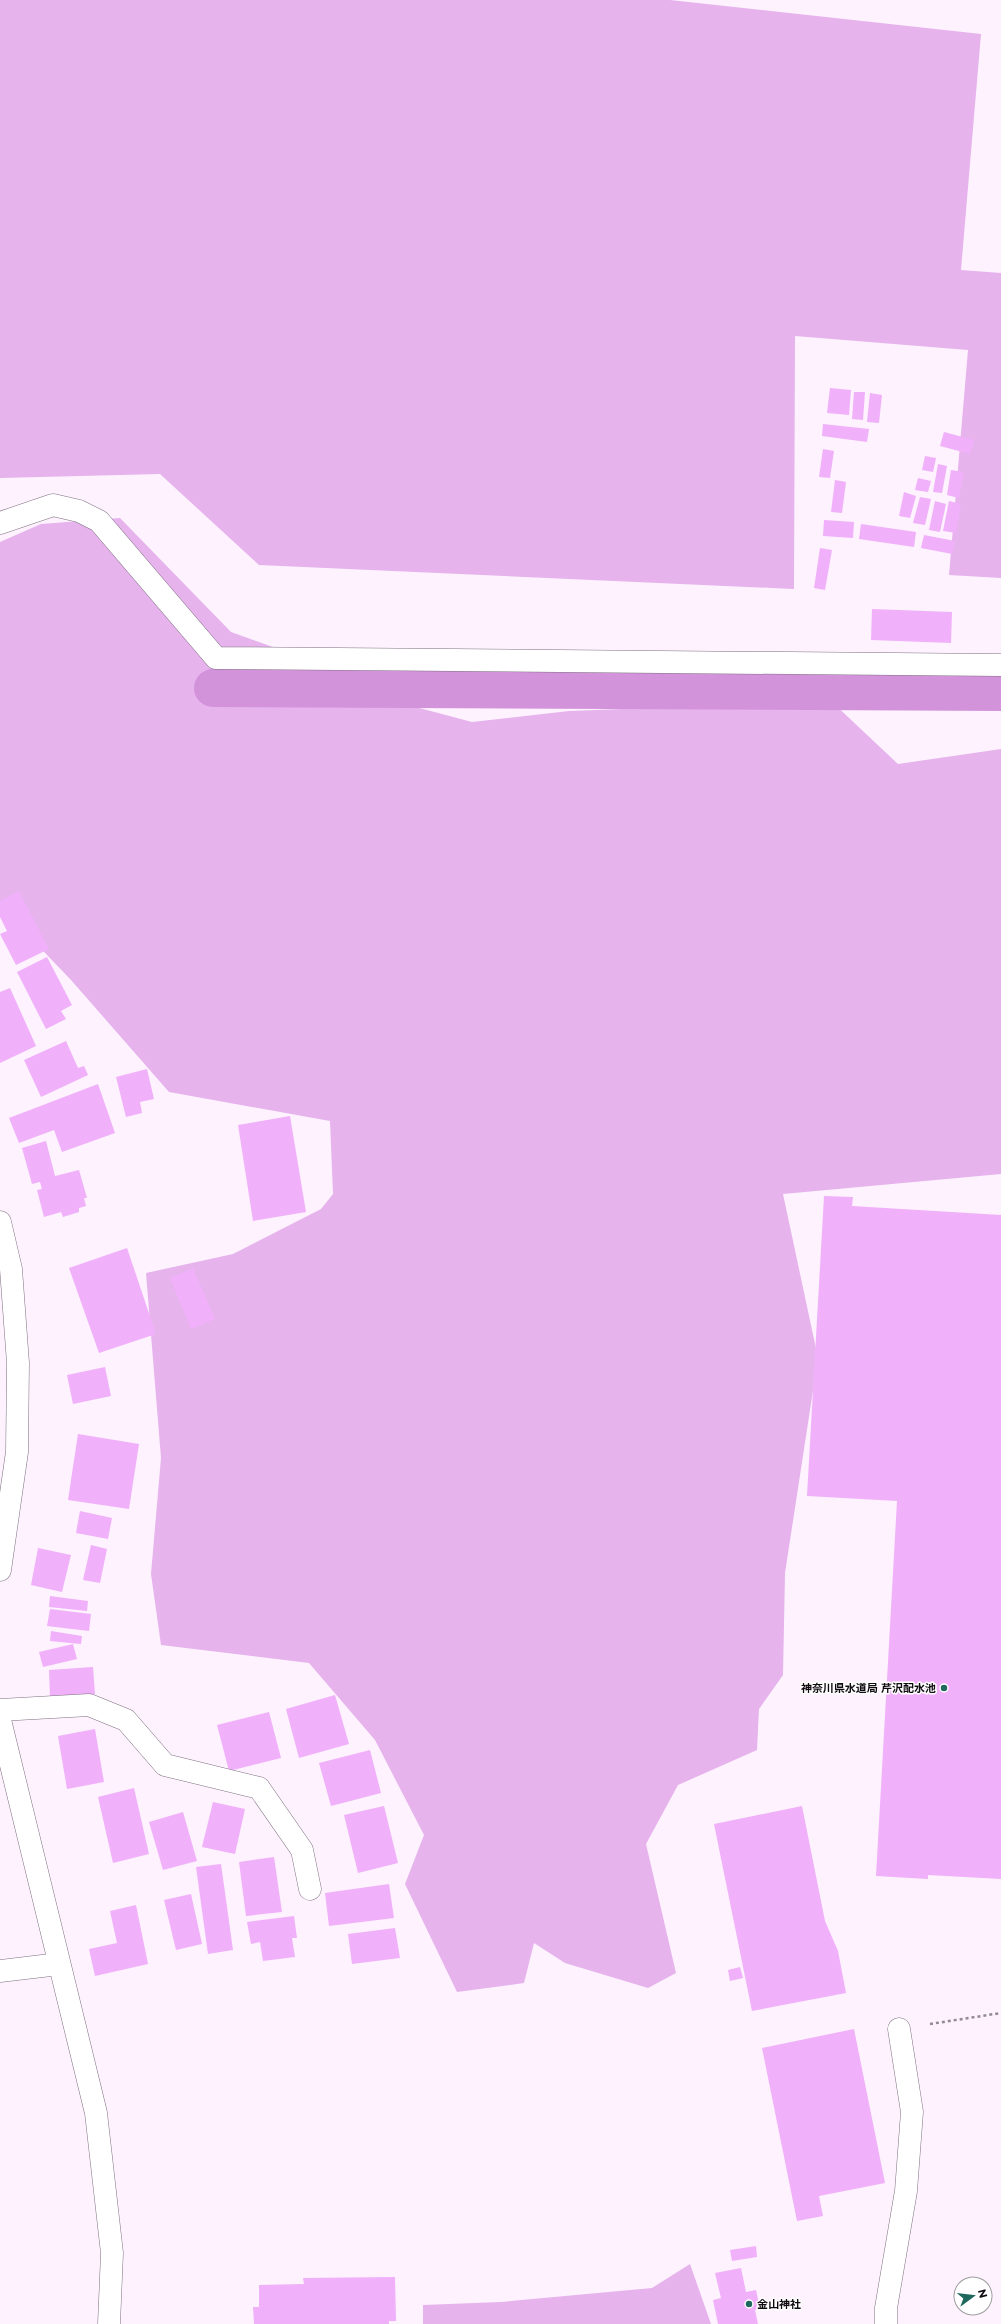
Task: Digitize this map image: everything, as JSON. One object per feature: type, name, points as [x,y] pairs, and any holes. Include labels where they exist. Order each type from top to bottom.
[{"type":"street","points":[[0,523],[53,505],[79,511],[99,521],[216,658],[1001,664]]},
{"type":"street","points":[[0,1222],[11,1269],[18,1363],[17,1452],[0,1570]]},
{"type":"street","points":[[0,1710],[89,1705],[126,1720],[165,1765],[259,1788],[302,1850],[310,1889]]},
{"type":"street","points":[[0,1720],[96,2113],[112,2253],[109,2324]]},
{"type":"street","points":[[0,1971],[59,1964]]},
{"type":"street","points":[[886,2324],[886,2308],[906,2191],[912,2112],[899,2029]]},
{"type":"path","points":[[899,2029],[1001,2013]]},
{"type":"shaded area","points":[[0,0],[670,0],[981,34],[961,270],[1001,273],[1001,578],[949,575],[968,350],[795,336],[794,589],[259,565],[160,474],[0,478]]},
{"type":"shaded area","points":[[120,518],[231,632],[365,680],[408,705],[472,722],[569,711],[831,701],[898,764],[1001,749],[1001,1174],[783,1194],[818,1358],[785,1573],[783,1675],[759,1709],[757,1750],[678,1785],[646,1844],[676,1973],[648,1988],[565,1963],[534,1943],[524,1983],[457,1992],[405,1884],[424,1835],[375,1740],[309,1663],[161,1645],[151,1574],[161,1458],[146,1273],[233,1254],[321,1209],[333,1194],[330,1121],[169,1092],[71,980],[0,906],[0,542],[41,524]]},
{"type":"shaded area","points":[[690,2264],[711,2324],[423,2324],[423,2305],[501,2302],[652,2288]]},
{"type":"building","points":[[830,388],[851,390],[849,415],[827,413]]},
{"type":"building","points":[[854,392],[865,392],[863,420],[852,419]]},
{"type":"building","points":[[870,393],[882,395],[879,423],[867,422]]},
{"type":"building","points":[[823,424],[869,429],[867,442],[822,436]]},
{"type":"building","points":[[944,432],[974,440],[970,454],[940,446]]},
{"type":"building","points":[[823,449],[834,451],[830,478],[819,477]]},
{"type":"building","points":[[925,456],[936,458],[933,472],[922,470]]},
{"type":"building","points":[[938,464],[947,466],[942,493],[933,492]]},
{"type":"building","points":[[951,470],[964,472],[959,498],[947,495]]},
{"type":"building","points":[[918,478],[931,481],[928,492],[915,490]]},
{"type":"building","points":[[835,480],[846,482],[842,513],[831,512]]},
{"type":"building","points":[[904,492],[916,496],[910,518],[899,516]]},
{"type":"building","points":[[920,497],[931,499],[925,525],[913,523]]},
{"type":"building","points":[[935,501],[946,504],[940,532],[929,530]]},
{"type":"building","points":[[949,501],[961,504],[956,533],[943,531]]},
{"type":"building","points":[[824,520],[854,522],[853,538],[823,536]]},
{"type":"building","points":[[861,524],[916,532],[914,547],[859,539]]},
{"type":"building","points":[[924,535],[955,541],[952,554],[921,548]]},
{"type":"building","points":[[820,548],[832,550],[825,590],[814,588]]},
{"type":"building","points":[[872,609],[952,612],[951,643],[871,640]]},
{"type":"building","points":[[19,891],[49,949],[16,965],[0,934],[7,931],[0,917],[0,901]]},
{"type":"building","points":[[47,957],[72,1005],[61,1011],[66,1019],[46,1029],[17,972]]},
{"type":"building","points":[[10,988],[36,1046],[0,1063],[0,992]]},
{"type":"building","points":[[66,1041],[78,1068],[84,1066],[88,1075],[41,1097],[24,1060]]},
{"type":"building","points":[[147,1069],[154,1099],[140,1102],[142,1113],[126,1117],[116,1077]]},
{"type":"building","points":[[98,1084],[115,1133],[62,1152],[54,1130],[19,1143],[9,1118]]},
{"type":"building","points":[[290,1116],[306,1212],[253,1221],[238,1125]]},
{"type":"building","points":[[46,1141],[55,1176],[79,1170],[87,1198],[84,1198],[86,1206],[79,1208],[79,1212],[63,1217],[61,1212],[44,1217],[37,1190],[42,1189],[40,1182],[32,1184],[22,1148]]},
{"type":"building","name":"神奈川県水道局 芹沢配水池","points":[[824,1196],[853,1197],[852,1206],[1001,1215],[1001,1879],[928,1875],[928,1879],[876,1876],[897,1501],[807,1496]]},
{"type":"building","points":[[127,1248],[156,1334],[99,1353],[69,1268]]},
{"type":"building","points":[[193,1268],[215,1319],[191,1329],[170,1278]]},
{"type":"building","points":[[105,1367],[111,1396],[73,1404],[67,1375]]},
{"type":"building","points":[[78,1434],[139,1444],[129,1509],[68,1500]]},
{"type":"building","points":[[80,1511],[112,1518],[108,1539],[76,1533]]},
{"type":"building","points":[[91,1545],[107,1549],[100,1583],[83,1580]]},
{"type":"building","points":[[38,1548],[71,1555],[62,1592],[31,1585]]},
{"type":"building","points":[[50,1596],[88,1601],[87,1611],[49,1607]]},
{"type":"building","points":[[50,1609],[91,1614],[89,1631],[47,1626]]},
{"type":"building","points":[[51,1631],[82,1636],[81,1644],[50,1641]]},
{"type":"building","points":[[73,1644],[77,1659],[43,1667],[39,1652]]},
{"type":"building","points":[[93,1667],[95,1694],[50,1697],[49,1670]]},
{"type":"building","points":[[335,1695],[349,1744],[299,1758],[286,1709]]},
{"type":"building","points":[[269,1712],[281,1758],[229,1771],[217,1725]]},
{"type":"building","points":[[95,1729],[104,1782],[67,1789],[58,1736]]},
{"type":"building","points":[[370,1750],[381,1793],[331,1806],[319,1763]]},
{"type":"building","points":[[134,1788],[149,1854],[113,1863],[98,1797]]},
{"type":"building","points":[[213,1802],[245,1809],[235,1854],[202,1847]]},
{"type":"building","points":[[384,1806],[398,1863],[358,1873],[344,1815]]},
{"type":"building","points":[[802,1806],[825,1921],[838,1951],[846,1993],[752,2011],[714,1824]]},
{"type":"building","points":[[183,1812],[197,1861],[163,1870],[149,1822]]},
{"type":"building","points":[[274,1857],[282,1912],[246,1916],[239,1862]]},
{"type":"building","points":[[221,1864],[233,1950],[208,1954],[196,1867]]},
{"type":"building","points":[[389,1884],[394,1918],[329,1926],[325,1893]]},
{"type":"building","points":[[191,1894],[202,1944],[176,1950],[164,1900]]},
{"type":"building","points":[[136,1905],[148,1964],[95,1976],[89,1949],[117,1943],[110,1911]]},
{"type":"building","points":[[294,1916],[297,1938],[292,1938],[295,1957],[263,1961],[260,1942],[251,1944],[247,1922]]},
{"type":"building","points":[[395,1928],[400,1958],[352,1964],[348,1934]]},
{"type":"building","points":[[740,1967],[743,1978],[730,1981],[728,1970]]},
{"type":"building","points":[[854,2029],[885,2183],[819,2196],[823,2216],[797,2221],[762,2048]]},
{"type":"building","points":[[756,2246],[757,2257],[732,2261],[730,2250]]},
{"type":"building","points":[[741,2268],[746,2292],[756,2290],[760,2309],[755,2310],[758,2324],[718,2324],[713,2300],[721,2298],[715,2273]]},
{"type":"building","points":[[395,2277],[396,2321],[389,2321],[389,2324],[254,2324],[253,2307],[259,2307],[259,2285],[304,2284],[303,2278]]},
{"type":"waterway","points":[[213,688],[1001,692]]},
{"type":"place","name":"神奈川県水道局 芹沢配水池","points":[[944,1688]]},
{"type":"place","name":"金山神社","points":[[749,2304]]}]
